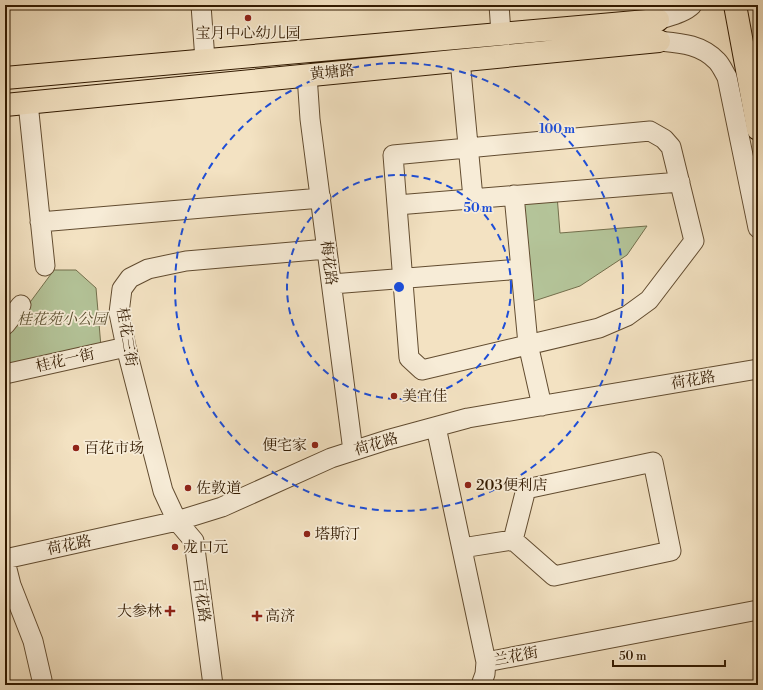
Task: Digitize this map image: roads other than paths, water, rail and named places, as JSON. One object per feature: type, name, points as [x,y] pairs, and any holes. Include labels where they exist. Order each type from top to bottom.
[{"type":"main road","points":[[735,5],[758,129]]},
{"type":"main road","name":"黄塘路","points":[[5,78],[502,33],[658,30]]},
{"type":"main road","name":"黄塘路","points":[[5,105],[460,60],[658,30]]},
{"type":"street","points":[[201,5],[205,60]]},
{"type":"street","points":[[499,5],[502,33]]},
{"type":"street","points":[[692,5],[690,8],[673,15],[658,30],[681,43],[703,49],[718,62],[727,77],[758,228]]},
{"type":"street","points":[[460,60],[473,198]]},
{"type":"street","name":"梅花路","points":[[307,75],[310,118],[353,451]]},
{"type":"street","points":[[733,101],[758,134]]},
{"type":"street","points":[[28,103],[45,266]]},
{"type":"street","points":[[650,131],[664,139],[671,147],[694,241],[649,300],[627,316],[599,328],[422,370],[409,358],[393,155],[469,148],[650,131]]},
{"type":"street","points":[[397,205],[680,182]]},
{"type":"street","points":[[514,195],[528,344],[542,406]]},
{"type":"street","points":[[40,222],[321,198]]},
{"type":"street","name":"桂花三街","points":[[177,521],[163,491],[126,347],[119,313],[122,290],[130,278],[148,269],[186,261],[327,249]]},
{"type":"street","points":[[332,284],[521,269]]},
{"type":"street","points":[[5,326],[21,305]]},
{"type":"street","name":"桂花一街","points":[[5,374],[126,347]]},
{"type":"street","name":"荷花路","points":[[5,560],[177,521],[222,507],[331,458],[387,440],[468,418],[758,369]]},
{"type":"street","name":"兰花街","points":[[436,427],[486,662],[758,610]]},
{"type":"street","points":[[653,462],[671,551],[554,576],[513,540],[526,489],[653,462]]},
{"type":"street","name":"百花路","points":[[177,521],[194,541],[213,685]]},
{"type":"street","points":[[462,548],[513,540]]},
{"type":"street","points":[[5,560],[11,585],[33,641],[42,685]]},
{"type":"street","points":[[481,685],[485,674],[486,662]]},
{"type":"place","name":"宝月中心幼儿园","points":[[248,18]]},
{"type":"place","name":"美宜佳","points":[[394,396]]},
{"type":"place","name":"便宅家","points":[[315,445]]},
{"type":"place","name":"百花市场","points":[[76,448]]},
{"type":"place","name":"203便利店","points":[[468,485]]},
{"type":"place","name":"佐敦道","points":[[188,488]]},
{"type":"place","name":"塔斯汀","points":[[307,534]]},
{"type":"place","name":"龙口元","points":[[175,547]]},
{"type":"place","name":"大参林","points":[[170,611]]},
{"type":"place","name":"高济","points":[[257,616]]},
{"type":"park label","name":"桂花苑小公园","points":[[62,319]]}]
